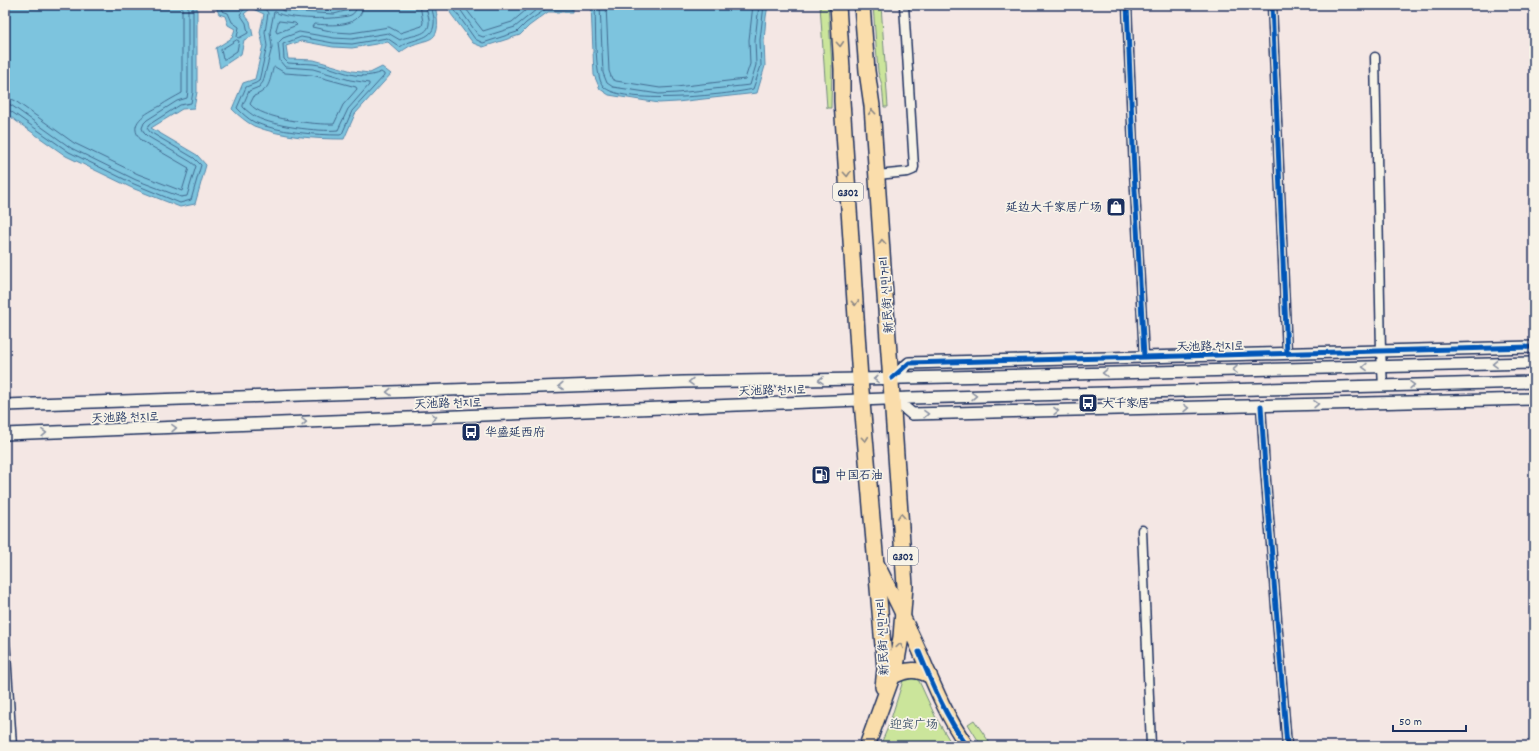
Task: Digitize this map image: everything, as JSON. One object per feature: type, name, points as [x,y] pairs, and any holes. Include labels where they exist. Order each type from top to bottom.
[{"type":"highway","name":"新民街 신민거리","points":[[838,5],[842,69],[842,101],[860,379],[886,669],[881,710]]},
{"type":"highway","name":"新民街 신민거리","points":[[862,5],[867,71],[872,106],[892,378],[905,586],[899,652],[893,676],[867,746]]},
{"type":"highway","points":[[893,676],[902,672],[913,670],[929,676]]},
{"type":"main road","name":"天池路 천지로","points":[[892,378],[909,363],[1534,347]]},
{"type":"main road","name":"天池路 천지로","points":[[5,405],[676,382],[1534,363]]},
{"type":"main road","name":"天池路 천지로","points":[[5,434],[893,398],[1534,382]]},
{"type":"main road","points":[[893,398],[912,414],[1534,399]]},
{"type":"main road","name":"新民街 신민거리","points":[[877,564],[903,616],[945,710],[966,746]]},
{"type":"main road","name":"新民街 신민거리","points":[[905,586],[919,652]]},
{"type":"street","points":[[877,175],[908,172],[914,167],[904,5]]},
{"type":"street","points":[[1127,5],[1144,357]]},
{"type":"street","points":[[1272,5],[1287,354]]},
{"type":"street","points":[[1375,57],[1383,386]]},
{"type":"street","points":[[1261,406],[1287,746]]},
{"type":"street","points":[[1142,530],[1151,746]]},
{"type":"street","points":[[5,638],[12,746]]},
{"type":"green space","points":[[820,5],[828,5],[832,67],[831,108],[827,108]]},
{"type":"green space","points":[[873,5],[881,5],[888,107],[884,107],[882,85],[878,72]]},
{"type":"green space","name":"迎宾广场","points":[[907,678],[914,678],[919,681],[936,718],[953,746],[880,746],[889,725],[903,680]]},
{"type":"green space","points":[[974,720],[992,746],[981,745],[968,724]]},
{"type":"water","points":[[5,5],[197,5],[197,92],[194,108],[182,109],[151,128],[197,155],[206,165],[195,204],[180,207],[132,188],[66,156],[5,112]]},
{"type":"water","points":[[221,5],[268,5],[334,10],[355,5],[435,5],[437,30],[434,36],[430,39],[417,43],[400,53],[388,42],[352,48],[333,47],[301,41],[286,46],[288,59],[314,60],[352,71],[370,73],[382,67],[391,74],[355,114],[344,139],[299,137],[276,133],[254,126],[232,109],[243,83],[255,79],[263,45],[260,32],[264,14],[251,8],[244,14],[250,21],[253,36],[244,40],[241,54],[220,68],[216,48],[232,38],[235,29],[228,25],[225,16],[219,14],[216,7]]},
{"type":"water","points":[[447,5],[572,5],[572,12],[548,12],[529,26],[520,35],[483,47],[473,43],[451,14]]},
{"type":"water","points":[[591,5],[768,5],[764,41],[765,66],[757,93],[659,103],[609,95],[600,89],[594,75]]},
{"type":"cycle path","points":[[1127,5],[1144,357]]},
{"type":"cycle path","points":[[1272,5],[1287,354]]},
{"type":"cycle path","points":[[892,378],[909,363],[1534,347]]},
{"type":"cycle path","points":[[1261,406],[1287,746]]},
{"type":"cycle path","points":[[919,652],[946,712],[967,746]]},
{"type":"place","name":"延边大千家居广场","points":[[1116,207]]},
{"type":"place","name":"大千家居","points":[[1088,403]]},
{"type":"place","name":"华盛延西府","points":[[471,432]]},
{"type":"place","name":"中国石油","points":[[821,475]]}]
